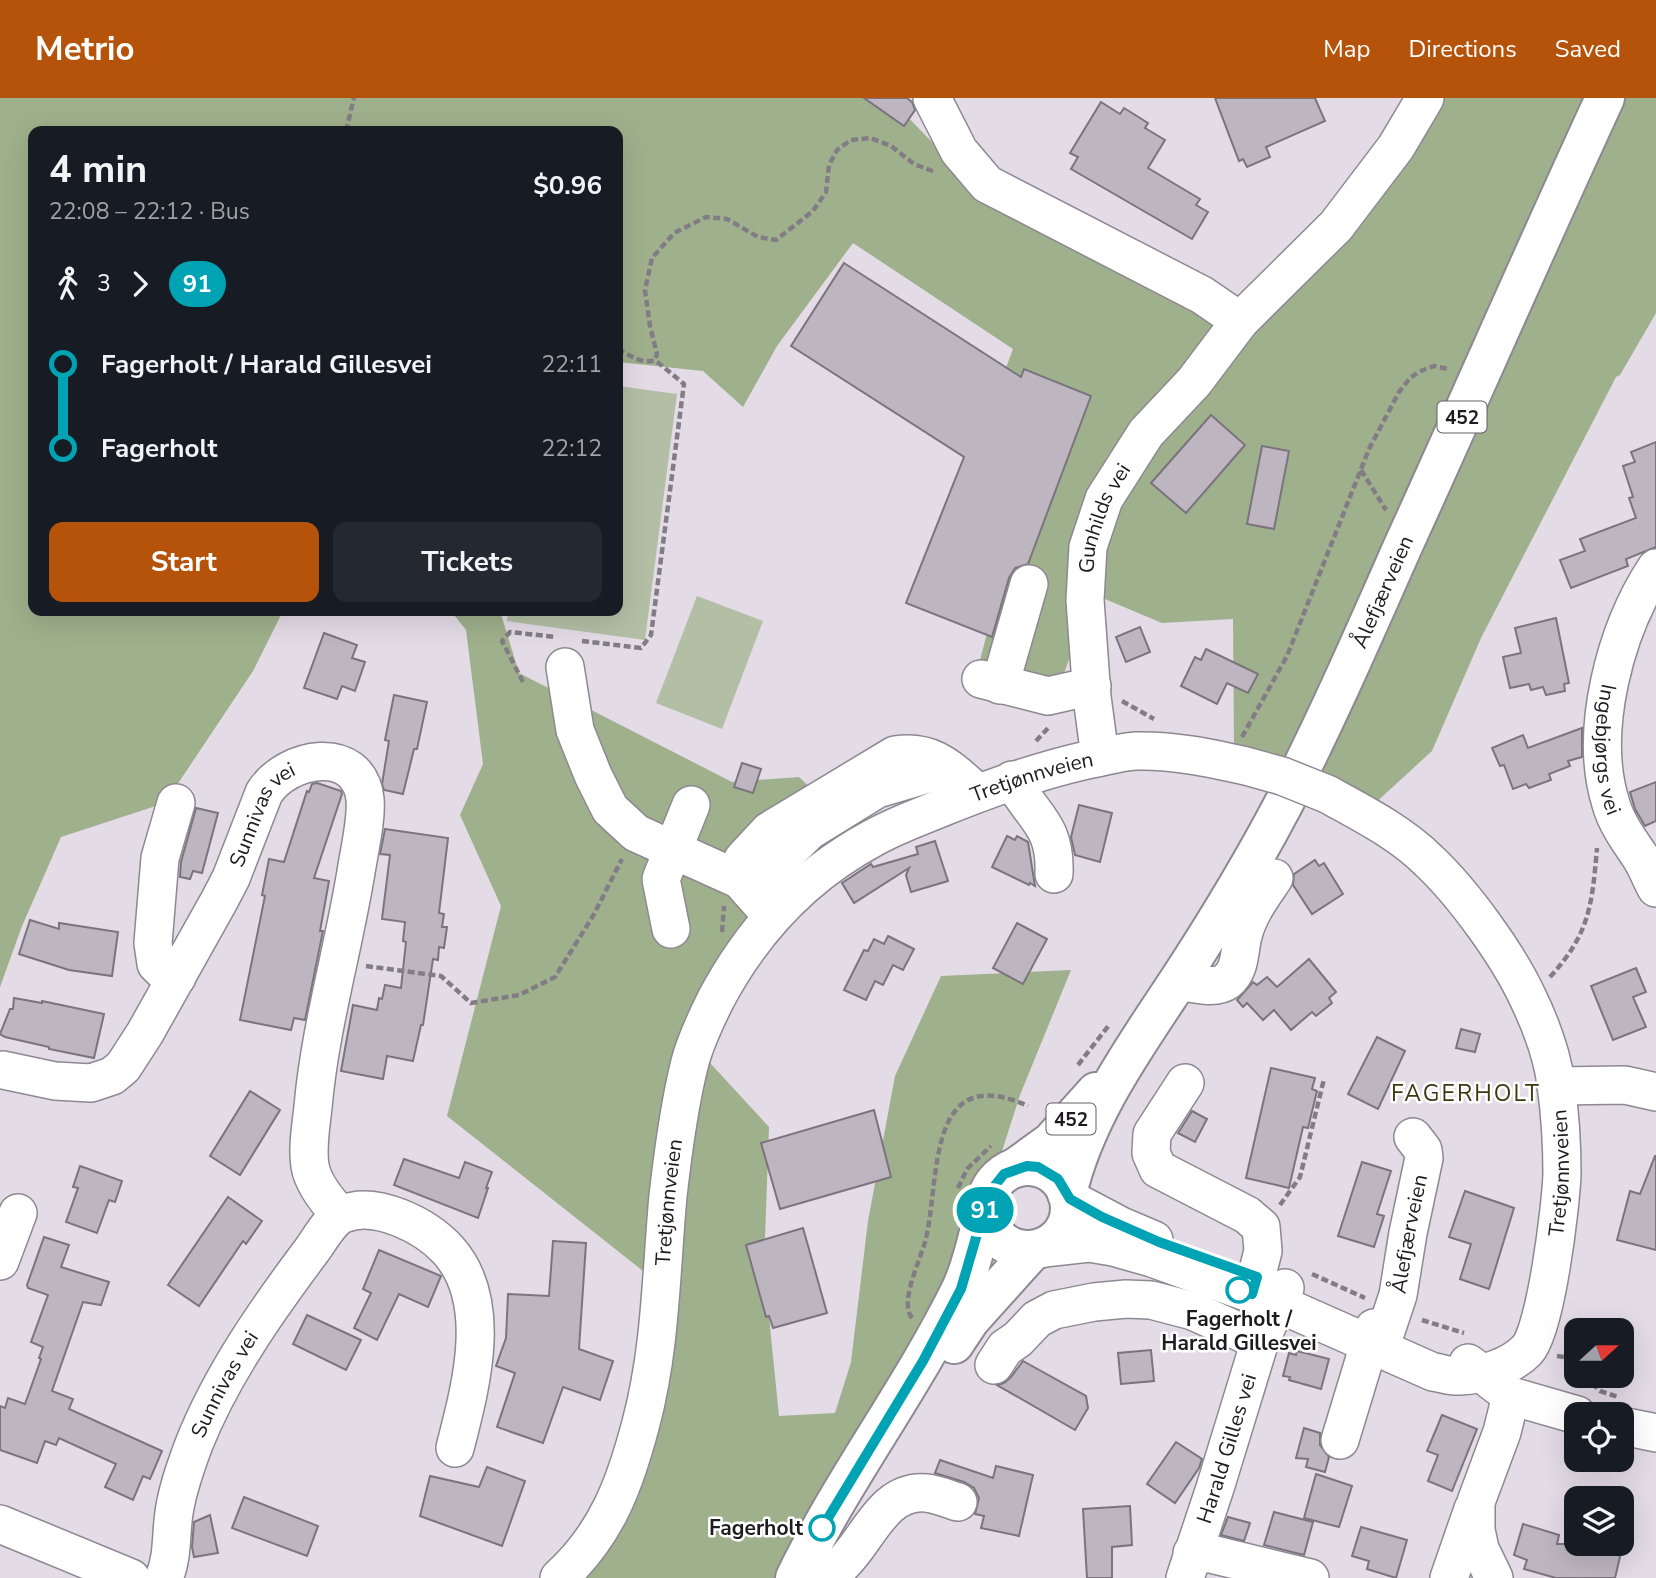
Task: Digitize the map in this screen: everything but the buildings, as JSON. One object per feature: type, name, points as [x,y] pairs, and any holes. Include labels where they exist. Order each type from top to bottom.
[{"type":"main road","name":"Ålefjærveien","points":[[1068,1197],[1072,1172],[1123,1066],[1260,847],[1286,799],[1373,613],[1605,98]]},
{"type":"main road","name":"Ålefjærveien","points":[[1008,1154],[1051,1142],[1083,1104],[1123,1066]]},
{"type":"main road","points":[[1008,1154],[1027,1166],[1049,1172],[1058,1179],[1068,1197]]},
{"type":"main road","name":"452","points":[[818,1572],[961,1289],[972,1198],[1004,1174],[1008,1154]]},
{"type":"main road","name":"452","points":[[818,1572],[970,1320],[1038,1249],[1054,1242],[1068,1223],[1068,1197]]},
{"type":"main road","points":[[972,1198],[999,1238],[1009,1246],[1038,1249]]},
{"type":"street","points":[[932,98],[967,163],[987,184],[1202,295],[1240,321]]},
{"type":"street","name":"Gunhilds vei","points":[[1100,757],[1085,620],[1085,568],[1094,524],[1104,499],[1146,433],[1194,382],[1240,321],[1336,226],[1382,167],[1426,98]]},
{"type":"street","name":"Ingebjørgs vei","points":[[1656,568],[1632,608],[1620,640],[1605,715],[1603,765],[1611,807],[1656,888]]},
{"type":"street","points":[[1029,584],[990,682],[1048,696],[1091,686]]},
{"type":"street","points":[[568,648],[575,730],[610,809],[636,834],[754,895],[809,831],[877,789],[947,768],[978,793]]},
{"type":"street","name":"Tretjønnveien","points":[[559,1578],[607,1519],[631,1463],[644,1410],[659,1319],[668,1194],[690,1061],[703,1026],[731,971],[754,895],[806,884],[874,837],[978,793],[1047,769],[1100,757],[1139,751],[1213,758],[1243,752],[1282,776],[1327,794],[1366,816],[1428,859],[1470,907],[1527,996],[1547,1045],[1556,1086],[1562,1175],[1545,1304],[1530,1348],[1517,1359],[1481,1372]]},
{"type":"street","name":"Sunnivas vei","points":[[3,1070],[55,1081],[92,1083],[112,1076],[131,1056],[231,878],[271,781],[290,769],[321,760],[345,767],[354,776],[364,792],[366,802],[348,919],[317,1058],[309,1145],[310,1167],[315,1181],[340,1215],[248,1340],[216,1397],[195,1444],[179,1491],[173,1518],[171,1553],[164,1578]]},
{"type":"street","points":[[1012,780],[1050,835],[1055,855],[1054,874]]},
{"type":"street","points":[[176,803],[160,858],[153,943],[156,964],[177,977]]},
{"type":"street","points":[[671,929],[661,879],[691,805]]},
{"type":"street","points":[[1178,981],[1214,985],[1226,982],[1235,971],[1241,955],[1243,936],[1256,904],[1274,878]]},
{"type":"street","points":[[1185,1083],[1152,1134],[1151,1153],[1158,1169],[1247,1215],[1261,1227]]},
{"type":"street","points":[[1556,1086],[1625,1085],[1656,1093]]},
{"type":"street","name":"Ålefjærveien","points":[[1340,1440],[1377,1339],[1398,1295],[1424,1158],[1423,1150],[1413,1137]]},
{"type":"street","points":[[1068,1197],[1121,1226],[1377,1339],[1459,1358],[1511,1396],[1564,1411]]},
{"type":"street","points":[[340,1215],[355,1211],[376,1212],[419,1226],[451,1253],[470,1287],[475,1328],[472,1378],[455,1448]]},
{"type":"street","points":[[0,1261],[18,1213]]},
{"type":"street","name":"Harald Gilles vei","points":[[1188,1566],[1260,1342],[1268,1291],[1261,1227]]},
{"type":"street","points":[[1038,1249],[1088,1243],[1114,1247],[1268,1291]]},
{"type":"street","points":[[994,1364],[1005,1348],[1037,1319],[1054,1310],[1126,1299],[1151,1300],[1193,1311],[1260,1342]]},
{"type":"street","points":[[1449,1578],[1502,1432],[1511,1396]]},
{"type":"street","points":[[1634,1428],[1656,1433]]},
{"type":"street","points":[[818,1572],[901,1497],[913,1493],[928,1493],[958,1502]]},
{"type":"street","points":[[1476,1502],[1476,1530],[1480,1549],[1494,1578]]},
{"type":"street","points":[[0,1524],[131,1578]]},
{"type":"street","name":"Harald Gilles vei","points":[[1188,1566],[1211,1554],[1310,1578]]},
{"type":"path","points":[[347,126],[354,98]]},
{"type":"path","points":[[655,360],[657,354],[645,290],[652,258],[674,233],[706,216],[727,219],[758,237],[776,240],[813,211],[826,192],[829,165],[837,150],[852,139],[870,138],[891,146],[914,164],[935,172],[967,163]]},
{"type":"path","points":[[623,352],[640,360],[655,360]]},
{"type":"path","points":[[1243,752],[1287,656],[1369,449],[1404,384],[1423,370],[1434,366],[1449,370],[1455,358]]},
{"type":"path","points":[[523,682],[502,642],[510,632],[568,648],[641,648],[651,635],[684,384],[655,360]]},
{"type":"path","points":[[1361,469],[1386,510],[1392,497]]},
{"type":"path","points":[[1549,978],[1569,956],[1582,933],[1593,901],[1598,839],[1611,807]]},
{"type":"path","points":[[339,962],[440,975],[471,1003],[519,995],[555,977],[593,916],[636,834]]},
{"type":"path","points":[[1071,1076],[1112,1020]]},
{"type":"path","points":[[1261,1227],[1287,1198],[1300,1177],[1324,1079]]},
{"type":"path","points":[[919,1322],[910,1317],[907,1310],[908,1296],[926,1236],[938,1154],[949,1116],[958,1106],[974,1097],[1003,1097],[1028,1105]]},
{"type":"path","points":[[972,1198],[967,1169],[986,1150],[1008,1154]]},
{"type":"green space","points":[[0,98],[894,98],[899,108],[960,171],[1219,320],[1349,198],[1418,98],[1656,98],[1656,313],[1620,375],[1616,377],[1481,638],[1432,751],[1372,806],[1234,749],[1233,619],[1162,623],[1093,594],[1060,684],[979,664],[1003,573],[989,413],[1013,349],[853,243],[777,346],[743,407],[703,371],[623,363],[623,126],[28,126],[28,616],[280,616],[253,671],[165,803],[61,837],[22,926],[0,987]]},
{"type":"green space","points":[[623,387],[677,394],[645,640],[507,621],[508,616],[623,616]]},
{"type":"green space","points":[[697,596],[763,621],[722,729],[656,703]]},
{"type":"green space","points":[[455,616],[502,616],[519,673],[732,782],[799,777],[847,823],[775,888],[699,1012],[711,1064],[769,1127],[764,1267],[779,1416],[835,1413],[851,1362],[868,1221],[895,1076],[941,976],[1071,970],[1020,1095],[975,1235],[803,1578],[551,1578],[640,1435],[657,1282],[447,1116],[501,906],[460,815],[483,764],[466,630]]},
{"type":"bus line","name":"91","points":[[822,1528],[923,1361],[961,1289],[989,1193],[995,1182],[1004,1174],[1015,1168],[1038,1167],[1058,1179],[1070,1199],[1102,1217],[1159,1242],[1257,1277],[1252,1294],[1239,1290]]},
{"type":"place","name":"Fagerholt / Harald Gillesvei","points":[[1239,1290]]},
{"type":"place","name":"Fagerholt","points":[[822,1528]]},
{"type":"district","name":"FAGERHOLT","points":[[1466,1093]]}]
